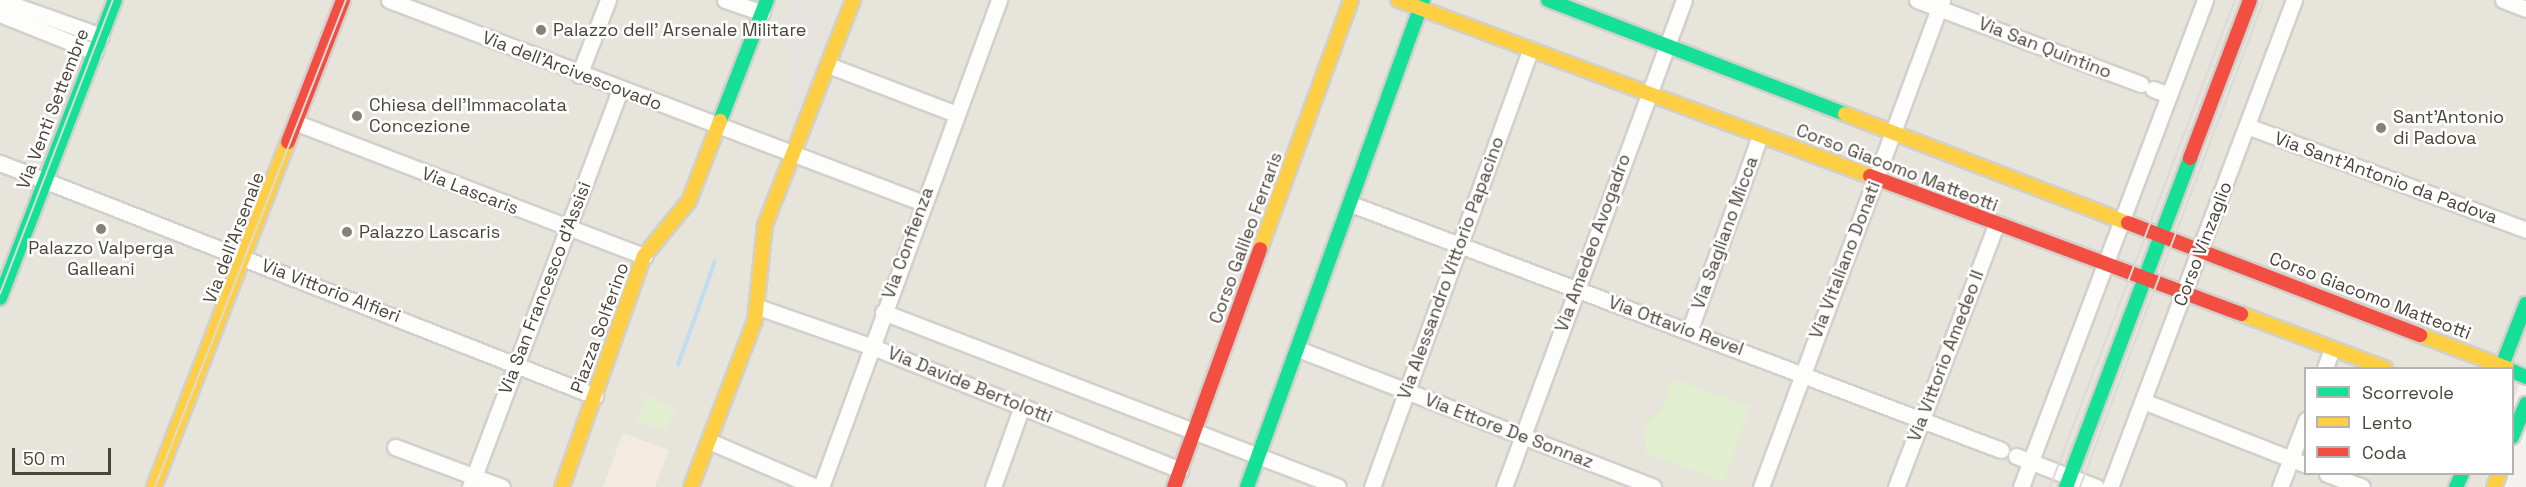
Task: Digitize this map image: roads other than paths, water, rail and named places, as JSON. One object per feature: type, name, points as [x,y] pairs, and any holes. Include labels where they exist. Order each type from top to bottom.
[{"type":"street","name":"Via Venti Settembre","points":[[0,298],[115,0]]},
{"type":"street","name":"Via dell'Arsenale","points":[[154,487],[246,258],[343,0]]},
{"type":"street","name":"Via dell'Arcivescovado","points":[[389,0],[579,75],[794,152],[923,203]]},
{"type":"street","points":[[579,75],[608,0]]},
{"type":"street","points":[[725,0],[764,6]]},
{"type":"street","points":[[691,487],[758,307],[765,225],[853,0]]},
{"type":"street","name":"Via Confienza","points":[[821,487],[873,347],[883,312],[999,0]]},
{"type":"street","name":"Corso Galileo Ferraris","points":[[1174,487],[1351,0]]},
{"type":"street","name":"Corso Giacomo Matteotti","points":[[1398,0],[1422,4],[1530,50],[2380,367]]},
{"type":"street","name":"Corso Giacomo Matteotti","points":[[1548,0],[2201,249],[2501,367]]},
{"type":"street","name":"Via Amedeo Avogadro","points":[[1504,487],[1684,0]]},
{"type":"street","name":"Via San Quintino","points":[[1917,0],[1940,4],[2169,95]]},
{"type":"street","points":[[2020,487],[2016,456],[2105,266],[2205,0]]},
{"type":"street","points":[[2068,482],[2250,0]]},
{"type":"street","name":"Corso Vinzaglio","points":[[2110,487],[2294,0]]},
{"type":"street","points":[[2503,0],[2526,9]]},
{"type":"street","points":[[1246,487],[1422,4]]},
{"type":"street","name":"Via Vitaliano Donati","points":[[1761,487],[1875,179],[1895,133],[1940,4]]},
{"type":"street","points":[[4,6],[101,36]]},
{"type":"street","points":[[4,6],[95,52]]},
{"type":"street","name":"Piazza Solferino","points":[[562,487],[645,256],[689,201],[764,6]]},
{"type":"street","name":"Via Alessandro Vittorio Papacino","points":[[1372,487],[1530,50]]},
{"type":"street","points":[[828,64],[956,114]]},
{"type":"street","name":"Via San Francesco d'Assisi","points":[[472,482],[566,226],[620,89]]},
{"type":"street","name":"Via Lascaris","points":[[297,123],[645,256]]},
{"type":"street","name":"Via Sant'Antonio da Padova","points":[[2247,126],[2526,230]]},
{"type":"street","name":"Via Sagliano Micca","points":[[1690,329],[1760,136]]},
{"type":"street","name":"Via Vittorio Alfieri","points":[[0,163],[595,396]]},
{"type":"street","name":"Via Ottavio Revel","points":[[1351,204],[1576,289],[1690,329],[1802,375],[2016,456]]},
{"type":"street","name":"Via Vittorio Amedeo II","points":[[1896,487],[1996,225]]},
{"type":"street","points":[[2507,367],[2526,304]]},
{"type":"street","name":"Via Davide Bertolotti","points":[[758,307],[873,347],[1180,470]]},
{"type":"street","name":"Via Davide Bertolotti","points":[[883,312],[1194,434],[1338,487]]},
{"type":"street","name":"Via Ettore De Sonnaz","points":[[1298,349],[1632,483],[1653,487]]},
{"type":"street","points":[[2326,367],[2332,349]]},
{"type":"street","points":[[2143,401],[2304,464]]},
{"type":"street","points":[[993,487],[1022,406]]},
{"type":"street","points":[[2514,431],[2521,412]]},
{"type":"street","points":[[2280,487],[2304,425]]},
{"type":"street","points":[[709,441],[816,487]]},
{"type":"street","points":[[395,447],[472,482],[502,487]]},
{"type":"street","points":[[2016,456],[2068,482],[2096,487]]},
{"type":"street","points":[[2329,475],[2362,487]]},
{"type":"waterway","points":[[678,365],[715,261]]},
{"type":"tram line","points":[[0,294],[113,0]]},
{"type":"tram line","points":[[155,487],[346,0]]},
{"type":"tram line","points":[[2050,487],[2235,0]]},
{"type":"tram line","points":[[2080,487],[2264,0]]},
{"type":"place","name":"Palazzo dell' Arsenale Militare","points":[[541,30]]},
{"type":"place","name":"Chiesa dell'Immacolata Concezione","points":[[357,116]]},
{"type":"place","name":"Sant'Antonio di Padova","points":[[2381,128]]},
{"type":"place","name":"Palazzo Valperga Galleani","points":[[101,229]]},
{"type":"place","name":"Palazzo Lascaris","points":[[347,232]]}]
